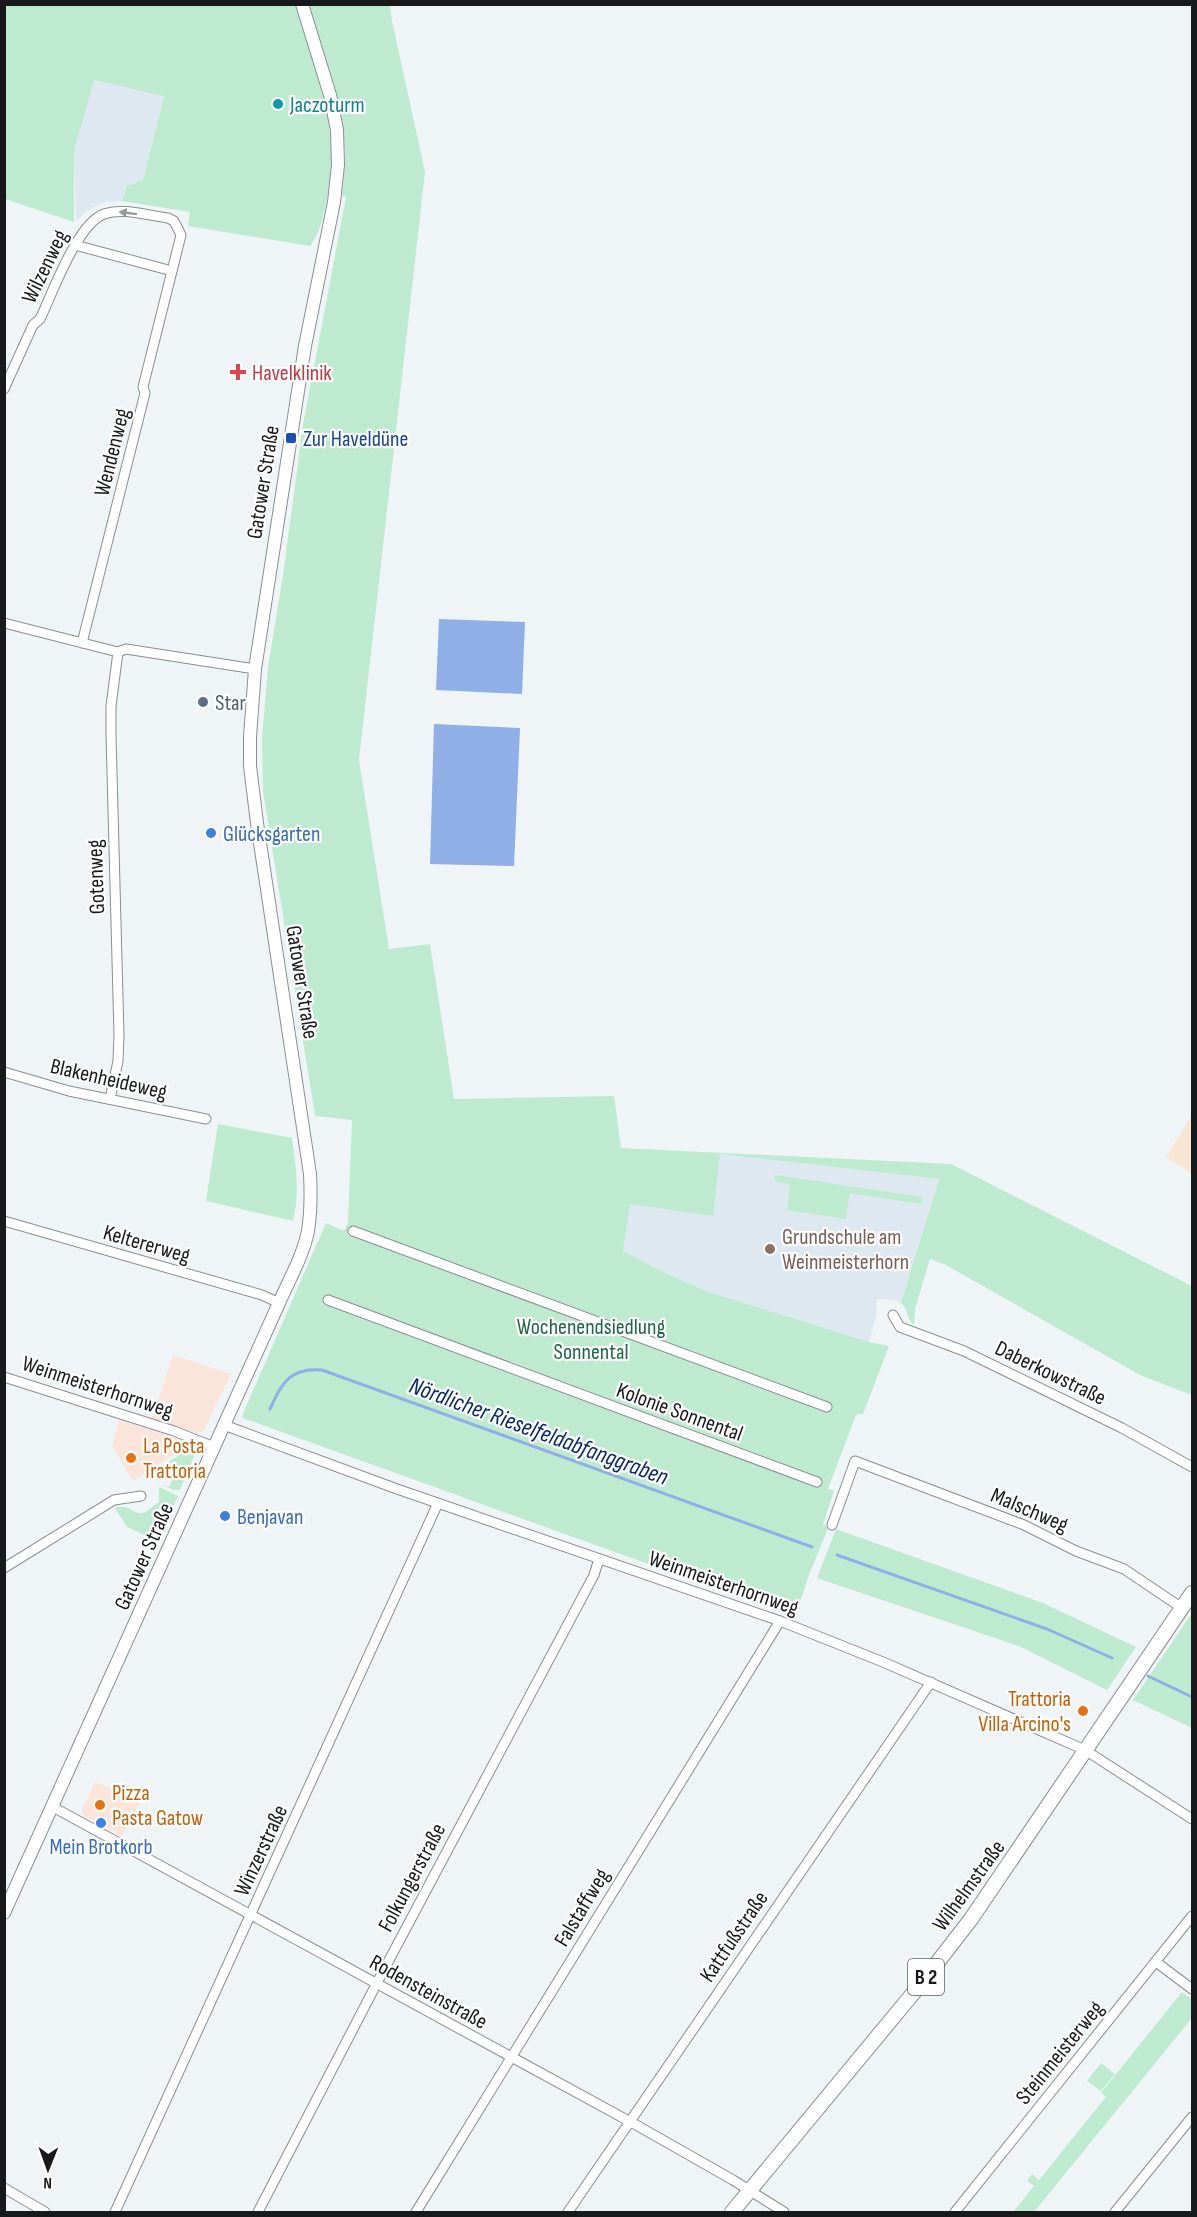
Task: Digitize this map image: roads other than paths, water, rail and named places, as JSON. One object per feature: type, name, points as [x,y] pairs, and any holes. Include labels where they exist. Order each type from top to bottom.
[{"type":"main road","name":"Gatower Straße","points":[[4,1913],[279,1303],[308,1232],[310,1174],[250,766],[255,669],[305,346],[337,185],[337,130],[302,4]]},
{"type":"main road","name":"Wilhelmstraße","points":[[732,2212],[958,1936],[1021,1847],[1192,1593]]},
{"type":"street","name":"Wilzenweg","points":[[4,389],[33,326],[40,319],[80,235],[91,221],[104,214],[119,212],[168,218],[174,221],[181,234],[172,271]]},
{"type":"street","points":[[75,245],[172,271]]},
{"type":"street","name":"Wendenweg","points":[[82,644],[133,447],[145,393],[143,387],[172,271]]},
{"type":"street","points":[[4,623],[118,652],[126,649],[255,669]]},
{"type":"street","name":"Gotenweg","points":[[110,1100],[118,1061],[119,1035],[111,735],[111,706],[118,652]]},
{"type":"street","name":"Blakenheideweg","points":[[4,1072],[69,1091],[206,1119]]},
{"type":"street","name":"Keltererweg","points":[[4,1221],[262,1295],[279,1303]]},
{"type":"street","points":[[352,1231],[827,1407]]},
{"type":"street","name":"Kolonie Sonnental","points":[[328,1300],[817,1482]]},
{"type":"street","name":"Daberkowstraße","points":[[893,1315],[900,1327],[973,1355],[1122,1428],[1192,1467]]},
{"type":"street","name":"Weinmeisterhornweg","points":[[4,1377],[214,1446]]},
{"type":"street","name":"Weinmeisterhornweg","points":[[224,1425],[438,1503],[780,1621],[932,1682],[1085,1750],[1192,1819]]},
{"type":"street","name":"Malschweg","points":[[832,1525],[855,1461],[1024,1526],[1076,1551],[1124,1569],[1182,1608]]},
{"type":"street","points":[[4,1568],[114,1500],[141,1496]]},
{"type":"street","name":"Winzerstraße","points":[[115,2212],[438,1503]]},
{"type":"street","name":"Folkungerstraße","points":[[258,2212],[376,1984],[588,1586],[599,1559]]},
{"type":"street","name":"Falstaffweg","points":[[416,2212],[780,1621]]},
{"type":"street","name":"Kattfußstraße","points":[[568,2212],[932,1682]]},
{"type":"street","name":"Rodensteinstraße","points":[[53,1807],[630,2122],[750,2190],[784,2212]]},
{"type":"street","name":"Steinmeisterweg","points":[[955,2212],[1192,1916]]},
{"type":"street","points":[[1156,1962],[1192,1989]]},
{"type":"street","points":[[1115,2212],[1192,2117]]},
{"type":"street","points":[[4,2188],[45,2212]]},
{"type":"water","points":[[439,619],[525,622],[522,694],[436,690]]},
{"type":"water","points":[[434,724],[520,728],[514,866],[430,864]]},
{"type":"waterway","name":"Nördlicher Rieselfeldabfanggraben","points":[[270,1409],[288,1379],[302,1371],[322,1370],[812,1547]]},
{"type":"waterway","name":"Nördlicher Rieselfeldabfanggraben","points":[[837,1555],[1047,1629],[1112,1658]]},
{"type":"waterway","name":"Nördlicher Rieselfeldabfanggraben","points":[[1148,1676],[1192,1697]]},
{"type":"place","name":"Jaczoturm","points":[[278,104]]},
{"type":"place","name":"Havelklinik","points":[[238,372]]},
{"type":"place","name":"Zur Haveldüne","points":[[291,438]]},
{"type":"place","name":"Star","points":[[203,702]]},
{"type":"place","name":"Glücksgarten","points":[[211,833]]},
{"type":"place","name":"Grundschule am Weinmeisterhorn","points":[[770,1249]]},
{"type":"place","name":"La Posta Trattoria","points":[[131,1458]]},
{"type":"place","name":"Benjavan","points":[[225,1516]]},
{"type":"place","name":"Trattoria Villa Arcino's","points":[[1083,1711]]},
{"type":"place","name":"Pizza Pasta Gatow","points":[[100,1805]]},
{"type":"place","name":"Mein Brotkorb","points":[[101,1823]]},
{"type":"park label","name":"Wochenendsiedlung Sonnental","points":[[591,1338]]}]
